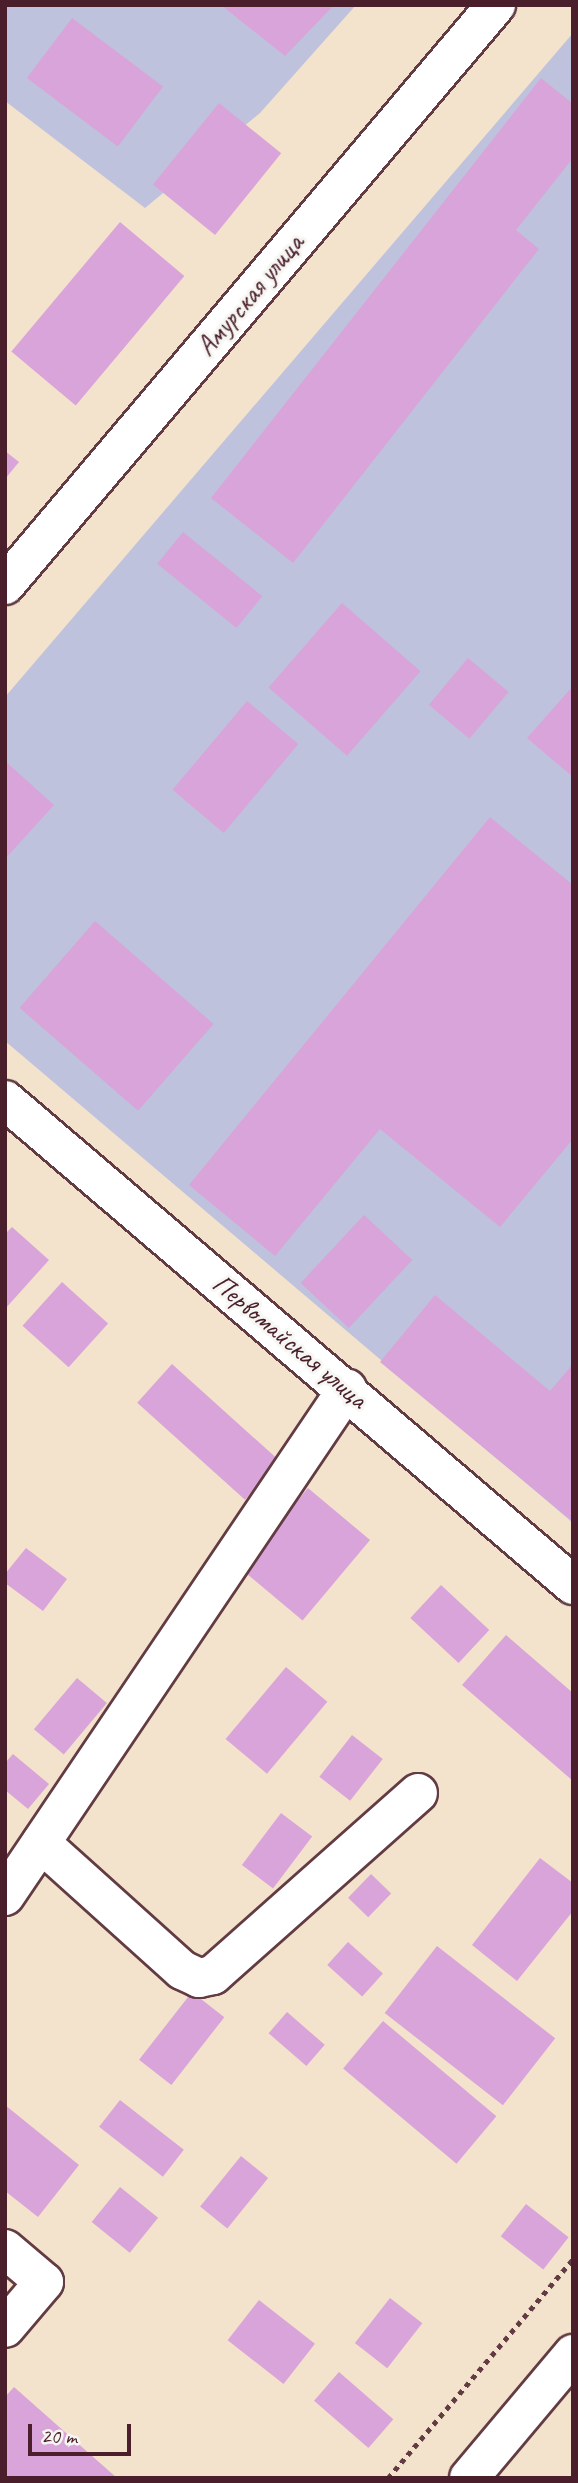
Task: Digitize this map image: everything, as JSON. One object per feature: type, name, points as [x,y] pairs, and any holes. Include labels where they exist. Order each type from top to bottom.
[{"type":"street","name":"Амурская улица","points":[[5,585],[496,5]]},
{"type":"street","name":"Первомайская улица","points":[[5,1100],[347,1389],[573,1586]]},
{"type":"street","points":[[5,1896],[347,1389]]},
{"type":"street","points":[[41,1843],[182,1970],[199,1979],[213,1975],[418,1793]]},
{"type":"street","points":[[5,2249],[44,2282],[5,2328]]},
{"type":"street","points":[[470,2478],[573,2354]]},
{"type":"path","points":[[388,2478],[573,2259]]},
{"type":"shaded area","points":[[5,5],[356,5],[260,113],[145,208],[5,101]]},
{"type":"shaded area","points":[[573,33],[573,1523],[5,1041],[5,697]]},
{"type":"building","points":[[221,5],[334,5],[285,56]]},
{"type":"building","points":[[72,18],[163,87],[118,147],[27,78]]},
{"type":"building","points":[[541,78],[573,104],[573,158],[516,230],[539,249],[293,563],[211,498]]},
{"type":"building","points":[[219,103],[281,153],[215,235],[153,185]]},
{"type":"building","points":[[120,222],[184,276],[76,405],[11,351]]},
{"type":"building","points":[[5,451],[19,462],[5,479]]},
{"type":"building","points":[[183,532],[262,596],[236,628],[157,564]]},
{"type":"building","points":[[342,603],[420,671],[347,756],[269,688]]},
{"type":"building","points":[[468,658],[509,692],[469,739],[429,705]]},
{"type":"building","points":[[573,686],[573,777],[527,738]]},
{"type":"building","points":[[247,701],[298,744],[224,833],[172,790]]},
{"type":"building","points":[[5,761],[54,805],[5,859]]},
{"type":"building","points":[[490,817],[573,885],[573,1139],[500,1227],[380,1129],[275,1256],[189,1185]]},
{"type":"building","points":[[95,921],[213,1024],[138,1111],[20,1008]]},
{"type":"building","points":[[364,1215],[412,1260],[349,1328],[301,1283]]},
{"type":"building","points":[[12,1227],[49,1260],[5,1309],[5,1234]]},
{"type":"building","points":[[62,1282],[108,1323],[69,1367],[23,1326]]},
{"type":"building","points":[[435,1295],[550,1391],[573,1364],[573,1522],[380,1362]]},
{"type":"building","points":[[172,1364],[280,1461],[245,1500],[137,1403]]},
{"type":"building","points":[[308,1488],[370,1540],[303,1621],[241,1568]]},
{"type":"building","points":[[26,1548],[67,1579],[43,1611],[5,1583],[5,1574]]},
{"type":"building","points":[[441,1585],[489,1630],[459,1663],[410,1618]]},
{"type":"building","points":[[506,1635],[573,1693],[573,1781],[462,1685]]},
{"type":"building","points":[[286,1667],[327,1702],[267,1774],[226,1739]]},
{"type":"building","points":[[77,1678],[107,1703],[64,1754],[34,1729]]},
{"type":"building","points":[[352,1735],[383,1759],[350,1801],[319,1777]]},
{"type":"building","points":[[13,1754],[49,1784],[28,1809],[5,1790],[5,1763]]},
{"type":"building","points":[[281,1813],[312,1836],[273,1888],[242,1865]]},
{"type":"building","points":[[540,1858],[573,1883],[573,1911],[517,1981],[472,1945]]},
{"type":"building","points":[[371,1874],[391,1893],[368,1917],[348,1898]]},
{"type":"building","points":[[348,1942],[383,1973],[362,1996],[327,1965]]},
{"type":"building","points":[[437,1946],[555,2038],[503,2105],[385,2013]]},
{"type":"building","points":[[192,1992],[224,2017],[171,2085],[139,2060]]},
{"type":"building","points":[[287,2012],[325,2045],[306,2066],[269,2033]]},
{"type":"building","points":[[383,2021],[496,2116],[457,2164],[343,2068]]},
{"type":"building","points":[[120,2100],[184,2150],[163,2177],[99,2127]]},
{"type":"building","points":[[5,2105],[79,2165],[38,2217],[5,2191]]},
{"type":"building","points":[[241,2156],[268,2178],[227,2229],[200,2207]]},
{"type":"building","points":[[120,2187],[158,2218],[130,2253],[92,2222]]},
{"type":"building","points":[[526,2204],[569,2237],[543,2270],[501,2236]]},
{"type":"building","points":[[390,2298],[422,2323],[387,2368],[355,2343]]},
{"type":"building","points":[[259,2300],[315,2344],[284,2384],[228,2340]]},
{"type":"building","points":[[339,2372],[393,2419],[368,2448],[314,2401]]},
{"type":"building","points":[[14,2387],[117,2478],[5,2478],[5,2397]]}]
